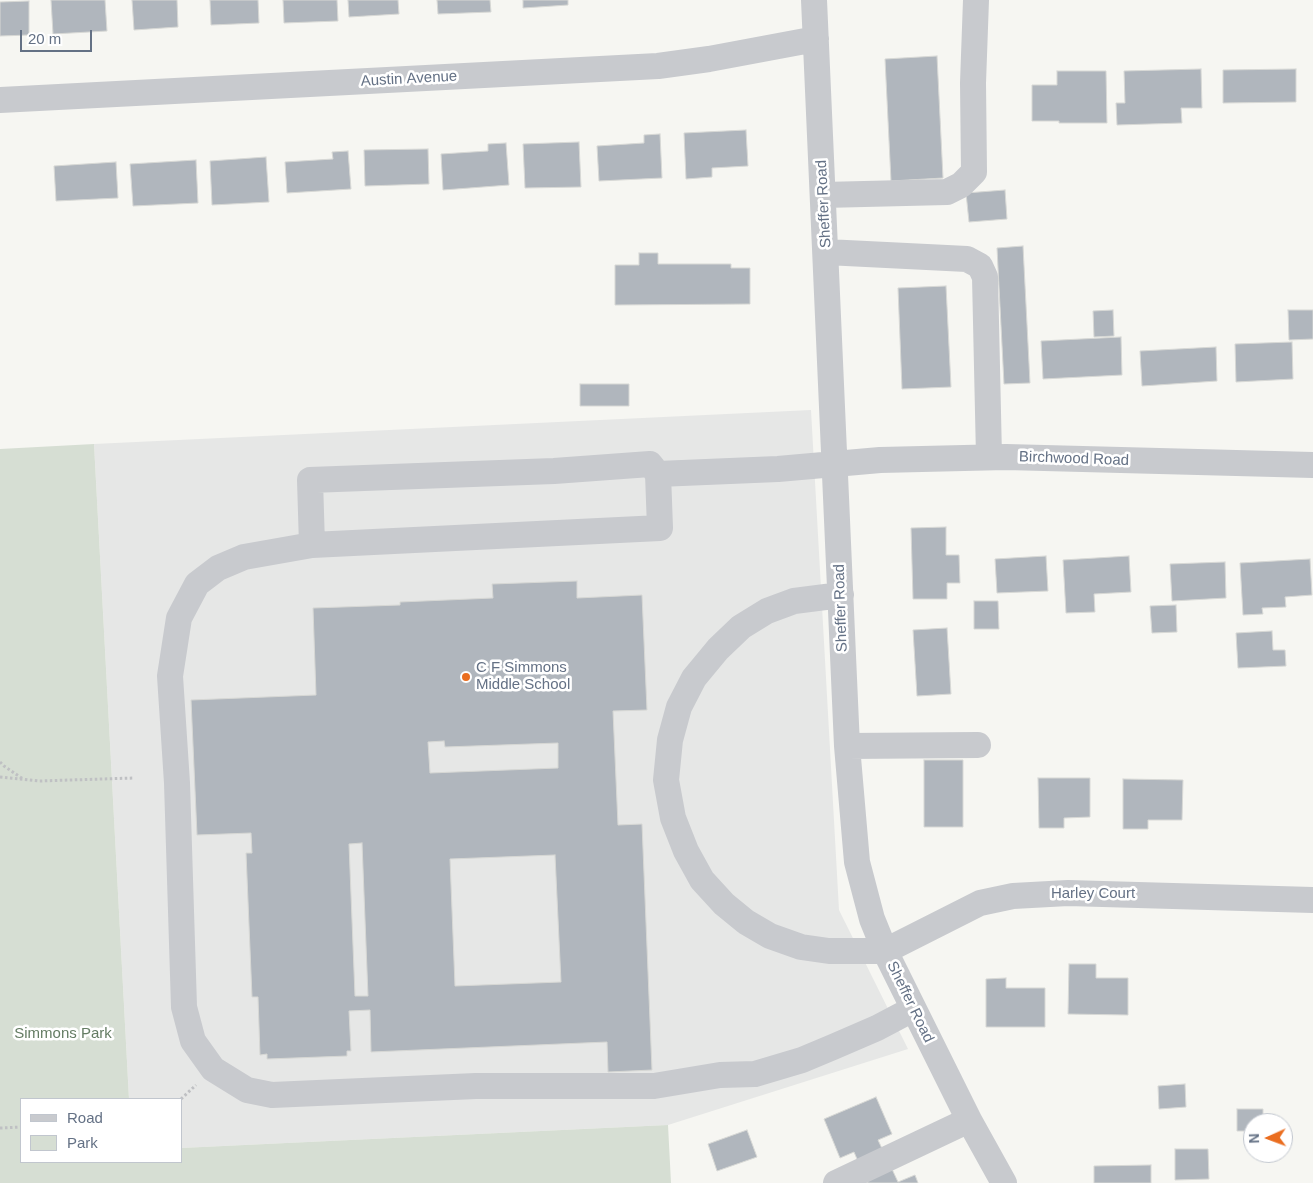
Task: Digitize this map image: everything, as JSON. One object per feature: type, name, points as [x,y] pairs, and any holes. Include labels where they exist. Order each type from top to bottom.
[{"type":"street","name":"Sheffer Road","points":[[814,0],[847,746],[857,862],[872,919],[885,951],[969,1120],[1004,1183]]},
{"type":"street","points":[[824,195],[947,192],[961,185],[974,172],[973,83],[976,0]]},
{"type":"street","name":"Austin Avenue","points":[[0,100],[658,66],[709,59],[816,39]]},
{"type":"street","points":[[826,252],[967,259],[980,266],[985,277],[989,457]]},
{"type":"street","name":"Birchwood Road","points":[[658,474],[778,469],[880,460],[989,457],[1313,465]]},
{"type":"street","points":[[312,545],[310,480],[554,471],[650,464],[658,474],[660,528],[312,545],[244,557],[218,568],[197,584],[179,618],[170,676],[177,783],[184,1007],[193,1041],[213,1069],[247,1090],[272,1095],[476,1086],[654,1086],[720,1074],[755,1074],[802,1060],[877,1028],[913,1009]]},
{"type":"street","points":[[841,595],[794,601],[767,611],[741,627],[718,648],[694,678],[679,707],[670,740],[666,780],[673,818],[690,858],[707,886],[724,904],[746,922],[770,936],[801,947],[829,951],[885,951]]},
{"type":"street","points":[[847,746],[978,745]]},
{"type":"street","name":"Harley Court","points":[[885,951],[980,903],[1014,896],[1068,892],[1313,900]]},
{"type":"street","points":[[836,1183],[969,1120]]},
{"type":"path","points":[[0,762],[23,779]]},
{"type":"path","points":[[0,776],[39,782],[134,778]]},
{"type":"path","points":[[0,1128],[20,1127]]},
{"type":"shaded area","name":"C F Simmons Middle School","points":[[811,410],[839,910],[908,1049],[668,1125],[182,1148],[182,1098],[129,1098],[94,444]]},
{"type":"green space","name":"Simmons Park","points":[[94,444],[129,1098],[20,1098],[20,1163],[182,1163],[182,1148],[668,1125],[671,1183],[0,1183],[0,449]]},
{"type":"building","points":[[51,0],[105,0],[107,31],[53,34]]},
{"type":"building","points":[[132,0],[177,0],[178,27],[134,30]]},
{"type":"building","points":[[210,0],[258,0],[259,23],[211,25]]},
{"type":"building","points":[[283,0],[337,0],[338,21],[284,23]]},
{"type":"building","points":[[348,0],[398,0],[399,14],[349,17]]},
{"type":"building","points":[[437,0],[490,0],[491,12],[438,14]]},
{"type":"building","points":[[523,0],[568,0],[568,5],[523,8]]},
{"type":"building","points":[[29,1],[29,35],[0,36],[0,2]]},
{"type":"building","points":[[937,56],[943,178],[891,181],[885,59]]},
{"type":"building","points":[[1201,69],[1202,108],[1181,108],[1182,123],[1117,125],[1116,103],[1125,103],[1124,71]]},
{"type":"building","points":[[1296,69],[1296,102],[1223,103],[1223,70]]},
{"type":"building","points":[[1057,71],[1106,71],[1107,123],[1032,121],[1032,85],[1057,85]]},
{"type":"building","points":[[746,130],[748,166],[712,168],[712,177],[686,179],[684,133]]},
{"type":"building","points":[[660,134],[662,178],[599,181],[597,146],[644,143],[644,135]]},
{"type":"building","points":[[579,142],[581,187],[525,188],[523,144]]},
{"type":"building","points":[[506,143],[509,185],[443,190],[441,154],[488,151],[488,144]]},
{"type":"building","points":[[428,149],[429,184],[365,186],[364,150]]},
{"type":"building","points":[[348,151],[351,189],[287,193],[285,162],[333,159],[332,152]]},
{"type":"building","points":[[266,157],[269,202],[212,205],[210,161]]},
{"type":"building","points":[[196,160],[198,203],[133,206],[130,164]]},
{"type":"building","points":[[116,162],[118,198],[56,201],[54,166]]},
{"type":"building","points":[[1005,190],[1007,219],[969,222],[966,193]]},
{"type":"building","points":[[1023,246],[1030,383],[1004,384],[997,248]]},
{"type":"building","points":[[639,253],[658,253],[658,264],[731,264],[731,268],[750,268],[750,304],[615,305],[615,265],[639,265]]},
{"type":"building","points":[[946,286],[951,387],[902,389],[898,288]]},
{"type":"building","points":[[1113,310],[1114,336],[1094,337],[1093,311]]},
{"type":"building","points":[[1288,310],[1313,310],[1313,339],[1289,340]]},
{"type":"building","points":[[1121,337],[1122,375],[1043,379],[1041,341]]},
{"type":"building","points":[[1292,342],[1293,379],[1236,382],[1235,344]]},
{"type":"building","points":[[1216,347],[1217,381],[1142,386],[1140,351]]},
{"type":"building","points":[[580,384],[629,384],[629,406],[580,406]]},
{"type":"building","points":[[946,527],[946,555],[959,555],[960,583],[947,583],[947,599],[913,599],[911,528]]},
{"type":"building","points":[[1046,556],[1048,591],[997,593],[995,559]]},
{"type":"building","points":[[1129,556],[1131,592],[1094,594],[1095,612],[1066,613],[1063,560]]},
{"type":"building","points":[[1310,559],[1312,595],[1285,597],[1286,607],[1262,608],[1263,614],[1243,615],[1240,563]]},
{"type":"building","points":[[1225,562],[1226,598],[1172,601],[1170,564]]},
{"type":"building","points":[[577,581],[577,598],[642,595],[647,710],[613,711],[618,825],[642,824],[652,1070],[608,1072],[607,1042],[371,1052],[370,1010],[349,1011],[351,1051],[347,1051],[347,1056],[267,1059],[267,1054],[260,1055],[258,997],[252,997],[246,853],[252,853],[251,833],[197,835],[191,700],[316,695],[313,608],[400,605],[400,602],[493,598],[492,584]],"holes":[[[444,741],[445,747],[558,743],[558,768],[430,773],[428,742]],[[362,843],[368,996],[355,996],[349,844]],[[555,855],[561,982],[455,986],[450,859]]]},
{"type":"building","points":[[974,601],[998,601],[999,629],[974,629]]},
{"type":"building","points":[[1176,605],[1177,632],[1152,633],[1150,606]]},
{"type":"building","points":[[947,628],[951,694],[917,696],[913,630]]},
{"type":"building","points":[[1272,631],[1273,650],[1285,650],[1286,666],[1238,668],[1236,633]]},
{"type":"building","points":[[924,760],[963,760],[963,827],[924,827]]},
{"type":"building","points":[[1038,778],[1090,778],[1090,817],[1064,818],[1064,828],[1039,828]]},
{"type":"building","points":[[1123,779],[1183,780],[1182,820],[1148,820],[1148,829],[1123,829]]},
{"type":"building","points":[[1069,964],[1096,964],[1096,978],[1128,978],[1128,1015],[1068,1014]]},
{"type":"building","points":[[1006,978],[1006,988],[1045,988],[1045,1027],[986,1027],[986,979]]},
{"type":"building","points":[[1185,1084],[1186,1107],[1159,1109],[1158,1086]]},
{"type":"building","points":[[876,1097],[892,1134],[878,1140],[885,1155],[860,1166],[854,1152],[840,1158],[824,1119]]},
{"type":"building","points":[[1237,1109],[1263,1109],[1263,1113],[1243,1113],[1243,1131],[1237,1131]]},
{"type":"building","points":[[747,1130],[757,1157],[717,1171],[708,1144]]},
{"type":"building","points":[[1175,1149],[1208,1149],[1209,1179],[1175,1180]]},
{"type":"building","points":[[1151,1165],[1151,1183],[1094,1183],[1094,1166]]},
{"type":"building","points":[[891,1167],[898,1182],[915,1175],[918,1183],[868,1183],[866,1178]]},
{"type":"place","name":"C F Simmons Middle School","points":[[466,677]]}]
